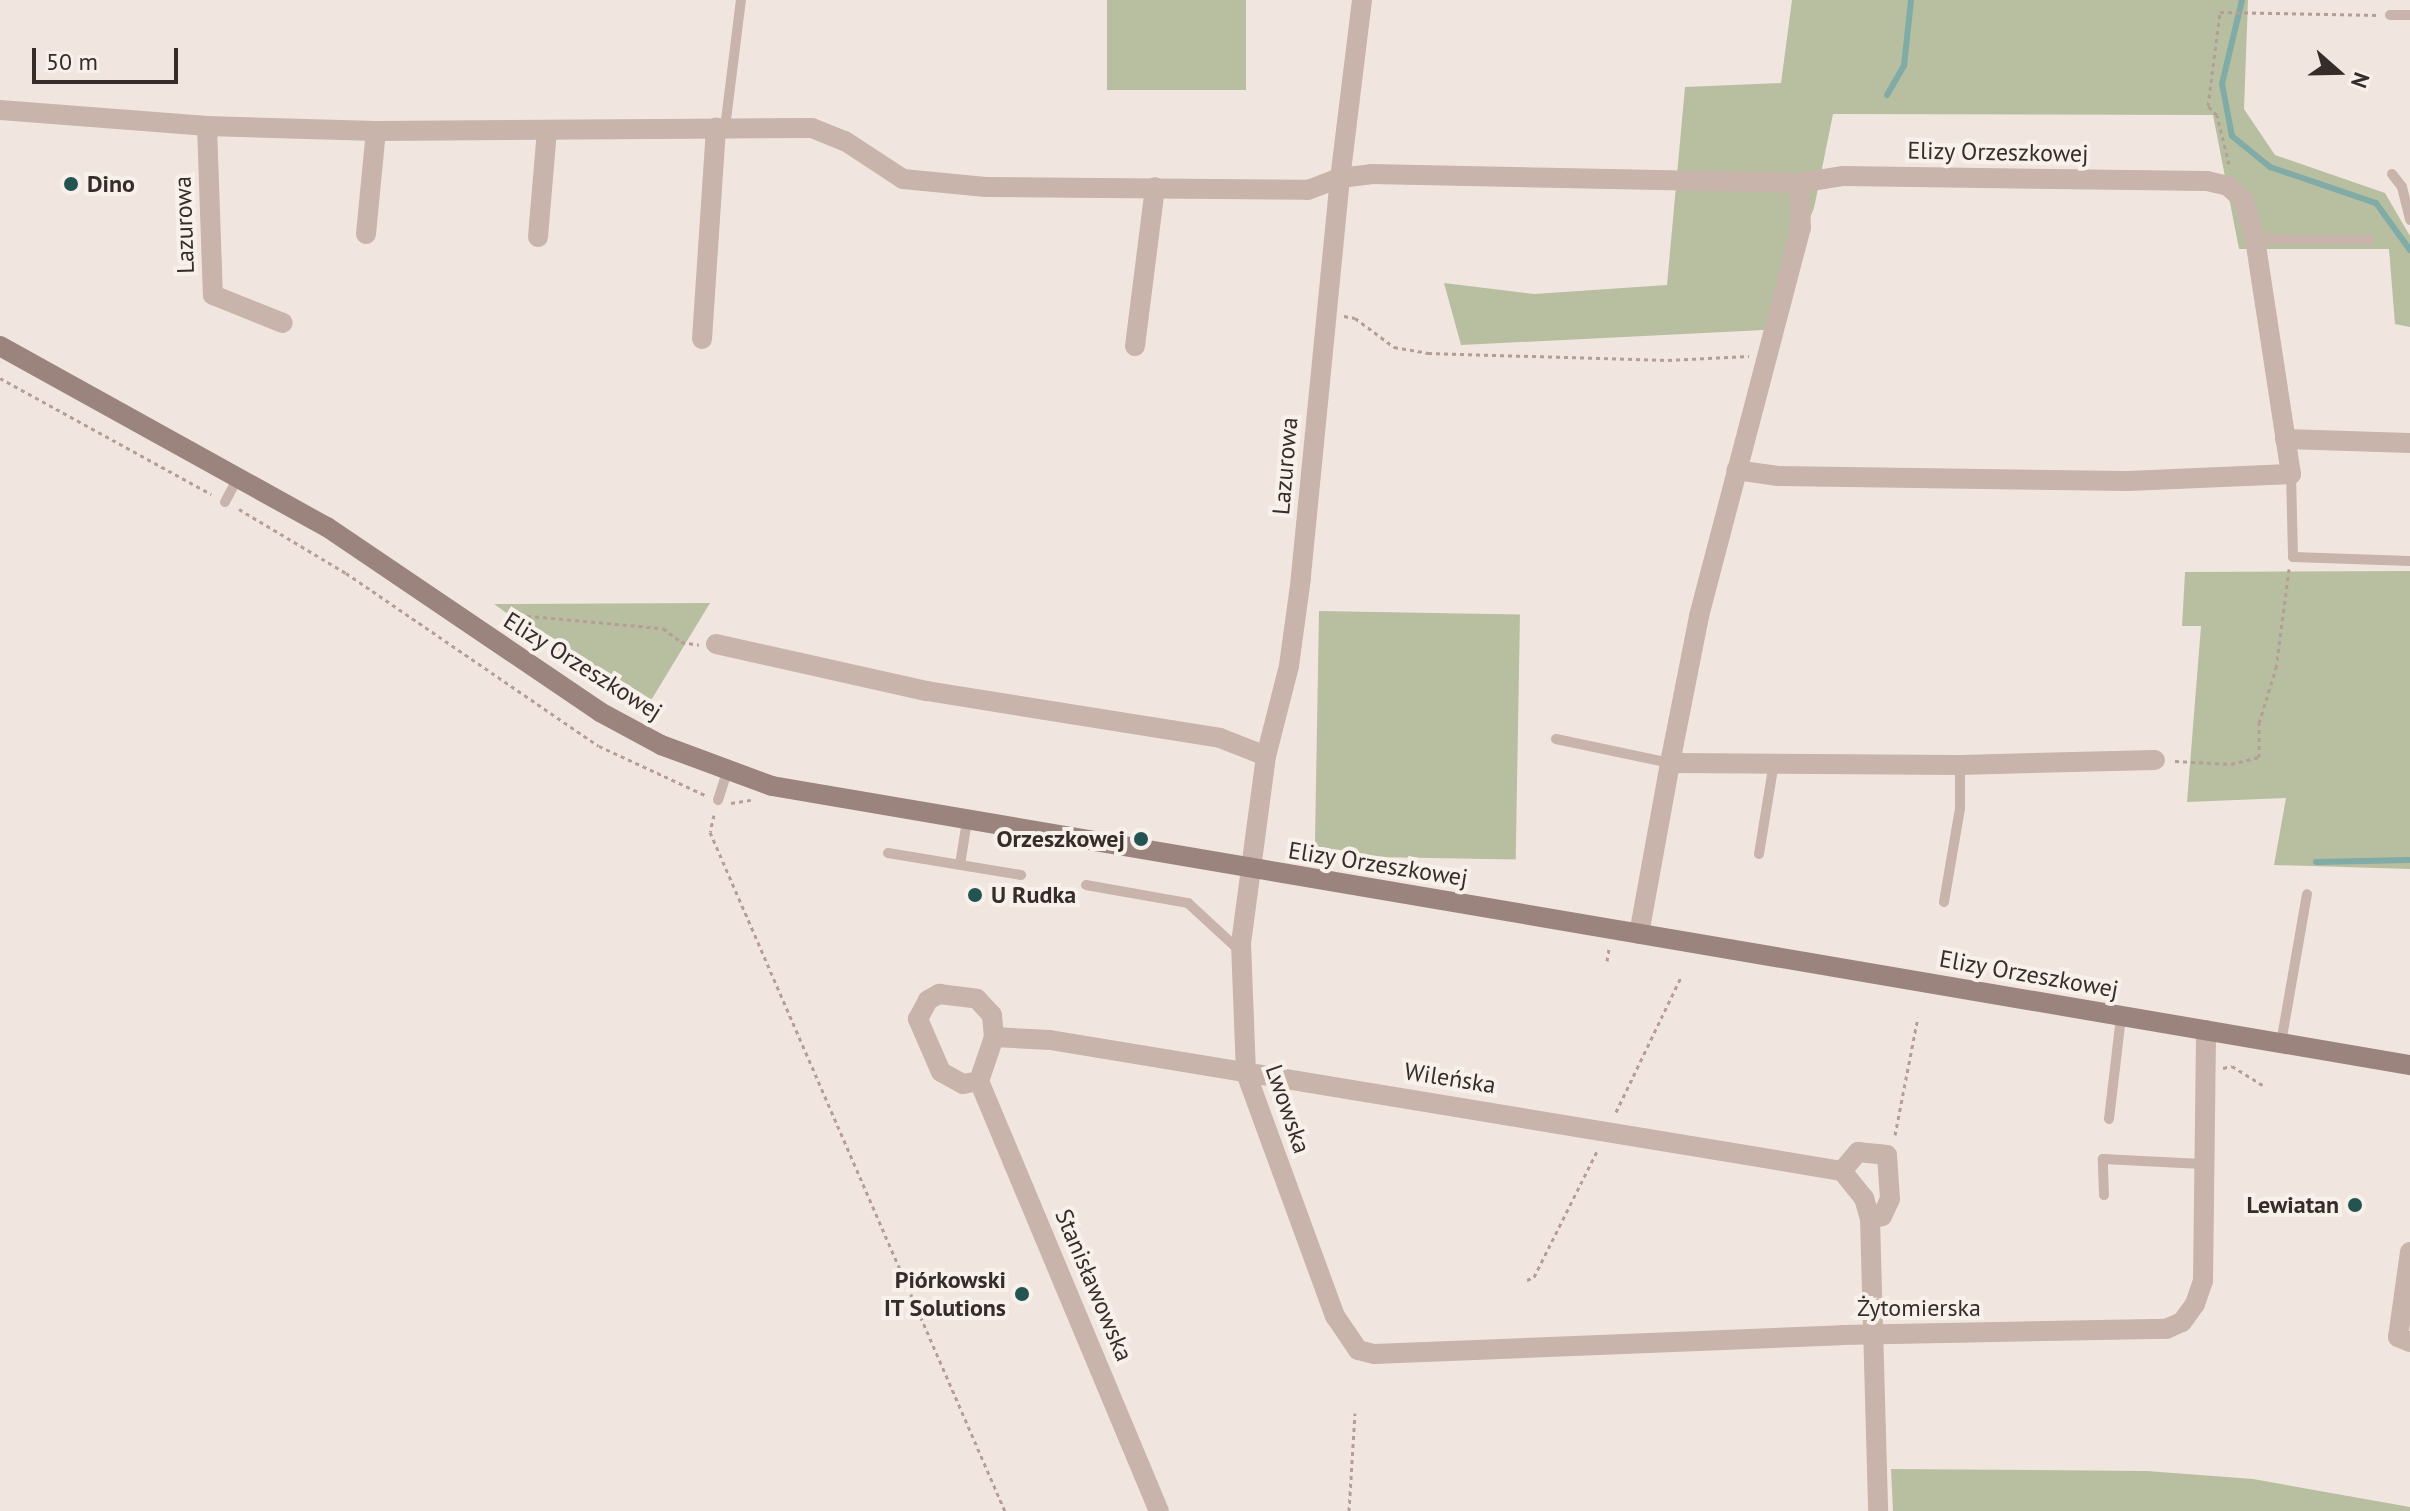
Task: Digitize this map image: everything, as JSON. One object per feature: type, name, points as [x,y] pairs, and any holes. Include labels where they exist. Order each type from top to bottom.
[{"type":"street","name":"Lazurowa","points":[[1266,756],[1293,637],[1325,312],[1362,0]]},
{"type":"street","points":[[0,110],[207,126],[376,131],[812,128],[845,141],[903,179],[986,187],[1308,190],[1340,178],[1371,174],[1799,183],[1801,228],[1699,616],[1639,934]]},
{"type":"street","name":"Lazurowa","points":[[207,126],[213,295],[283,323]]},
{"type":"street","points":[[702,339],[721,128]]},
{"type":"street","points":[[538,237],[547,130]]},
{"type":"street","points":[[366,234],[376,131]]},
{"type":"street","name":"Elizy Orzeszkowej","points":[[1799,183],[1843,176],[2207,181],[2228,186]]},
{"type":"street","points":[[1736,470],[1778,476],[2128,481],[2291,474],[2255,239],[2244,201],[2228,186]]},
{"type":"street","points":[[1135,346],[1155,187]]},
{"type":"street","name":"Elizy Orzeszkowej","points":[[0,346],[239,476],[348,541],[600,712],[661,745],[727,772],[803,792],[967,821],[2410,1065]]},
{"type":"street","points":[[2285,439],[2410,443]]},
{"type":"street","points":[[716,644],[927,691],[1220,738],[1266,756]]},
{"type":"street","name":"Elizy Orzeszkowej","points":[[1250,870],[1266,756]]},
{"type":"street","points":[[1670,763],[1774,761],[1960,765],[2155,760]]},
{"type":"street","name":"Lwowska","points":[[1250,870],[1241,953],[1246,1073],[1335,1316],[1358,1350]]},
{"type":"street","points":[[939,994],[965,995],[987,1005],[994,1037],[979,1081],[963,1084],[946,1078],[918,1019],[928,1000],[939,994]]},
{"type":"street","name":"Żytomierska","points":[[1358,1350],[1436,1353],[1873,1334],[2155,1332],[2182,1322],[2203,1281],[2203,1075],[2206,1030]]},
{"type":"street","name":"Wileńska","points":[[994,1037],[1050,1040],[1842,1171]]},
{"type":"street","name":"Stanisławowska","points":[[979,1081],[1159,1511]]},
{"type":"street","points":[[1870,1219],[1882,1216],[1890,1199],[1887,1155],[1858,1152],[1842,1171],[1864,1198],[1870,1219],[1878,1511]]},
{"type":"street","points":[[2410,1252],[2398,1337],[2410,1342]]},
{"type":"lane","points":[[721,128],[741,0]]},
{"type":"lane","points":[[2390,15],[2410,15]]},
{"type":"lane","points":[[2392,174],[2402,187],[2410,220]]},
{"type":"lane","points":[[2255,239],[2369,240]]},
{"type":"lane","points":[[2291,474],[2293,557],[2410,561]]},
{"type":"lane","points":[[225,502],[239,476]]},
{"type":"lane","points":[[1556,739],[1670,763]]},
{"type":"lane","points":[[1759,854],[1774,761]]},
{"type":"lane","points":[[1944,902],[1960,808],[1960,765]]},
{"type":"lane","points":[[718,800],[727,772]]},
{"type":"lane","points":[[960,865],[967,821]]},
{"type":"lane","points":[[888,853],[1021,875]]},
{"type":"lane","points":[[1086,885],[1188,903],[1241,953]]},
{"type":"lane","points":[[2281,1043],[2307,894]]},
{"type":"lane","points":[[2109,1119],[2121,1017]]},
{"type":"lane","points":[[2104,1195],[2103,1159],[2202,1164]]},
{"type":"path","points":[[2228,186],[2229,166],[2208,93],[2220,12],[2390,15]]},
{"type":"path","points":[[1325,312],[1355,318],[1394,347],[1428,353],[1668,360],[1737,352],[1767,361]]},
{"type":"path","points":[[0,378],[225,502],[346,573],[599,746],[718,800],[763,798]]},
{"type":"path","points":[[2155,760],[2231,764],[2259,757],[2259,723],[2276,668],[2283,590],[2293,557]]},
{"type":"path","points":[[489,638],[503,621],[519,615],[663,628],[681,642],[716,644]]},
{"type":"path","points":[[718,800],[710,832],[1005,1511]]},
{"type":"path","points":[[1887,1155],[1918,1017]]},
{"type":"path","points":[[2203,1075],[2232,1066],[2262,1085]]},
{"type":"path","points":[[1349,1511],[1355,1413]]},
{"type":"green space","points":[[1107,0],[1246,0],[1246,90],[1107,90]]},
{"type":"green space","points":[[1792,0],[2248,0],[2244,109],[2275,155],[2385,193],[2410,236],[2410,327],[2395,324],[2389,249],[2239,249],[2213,115],[1833,114],[1814,208],[1764,330],[1461,345],[1444,283],[1534,294],[1667,285],[1685,87],[1781,83]]},
{"type":"green space","points":[[2410,571],[2410,869],[2274,865],[2286,798],[2187,802],[2201,626],[2182,626],[2185,572]]},
{"type":"green space","points":[[710,603],[644,712],[494,604]]},
{"type":"green space","points":[[1319,611],[1520,615],[1516,859],[1315,856]]},
{"type":"green space","points":[[1891,1469],[2147,1471],[2253,1479],[2410,1507],[2410,1511],[1893,1511]]},
{"type":"waterway","points":[[1887,95],[1904,66],[1911,0]]},
{"type":"waterway","points":[[2242,0],[2222,84],[2232,136],[2270,167],[2376,203],[2410,250]]},
{"type":"waterway","points":[[2316,862],[2410,860]]},
{"type":"place","name":"Dino","points":[[71,184]]},
{"type":"place","name":"Orzeszkowej","points":[[1141,839]]},
{"type":"place","name":"U Rudka","points":[[975,895]]},
{"type":"place","name":"Lewiatan","points":[[2355,1205]]},
{"type":"place","name":"Piórkowski IT Solutions","points":[[1022,1294]]}]
